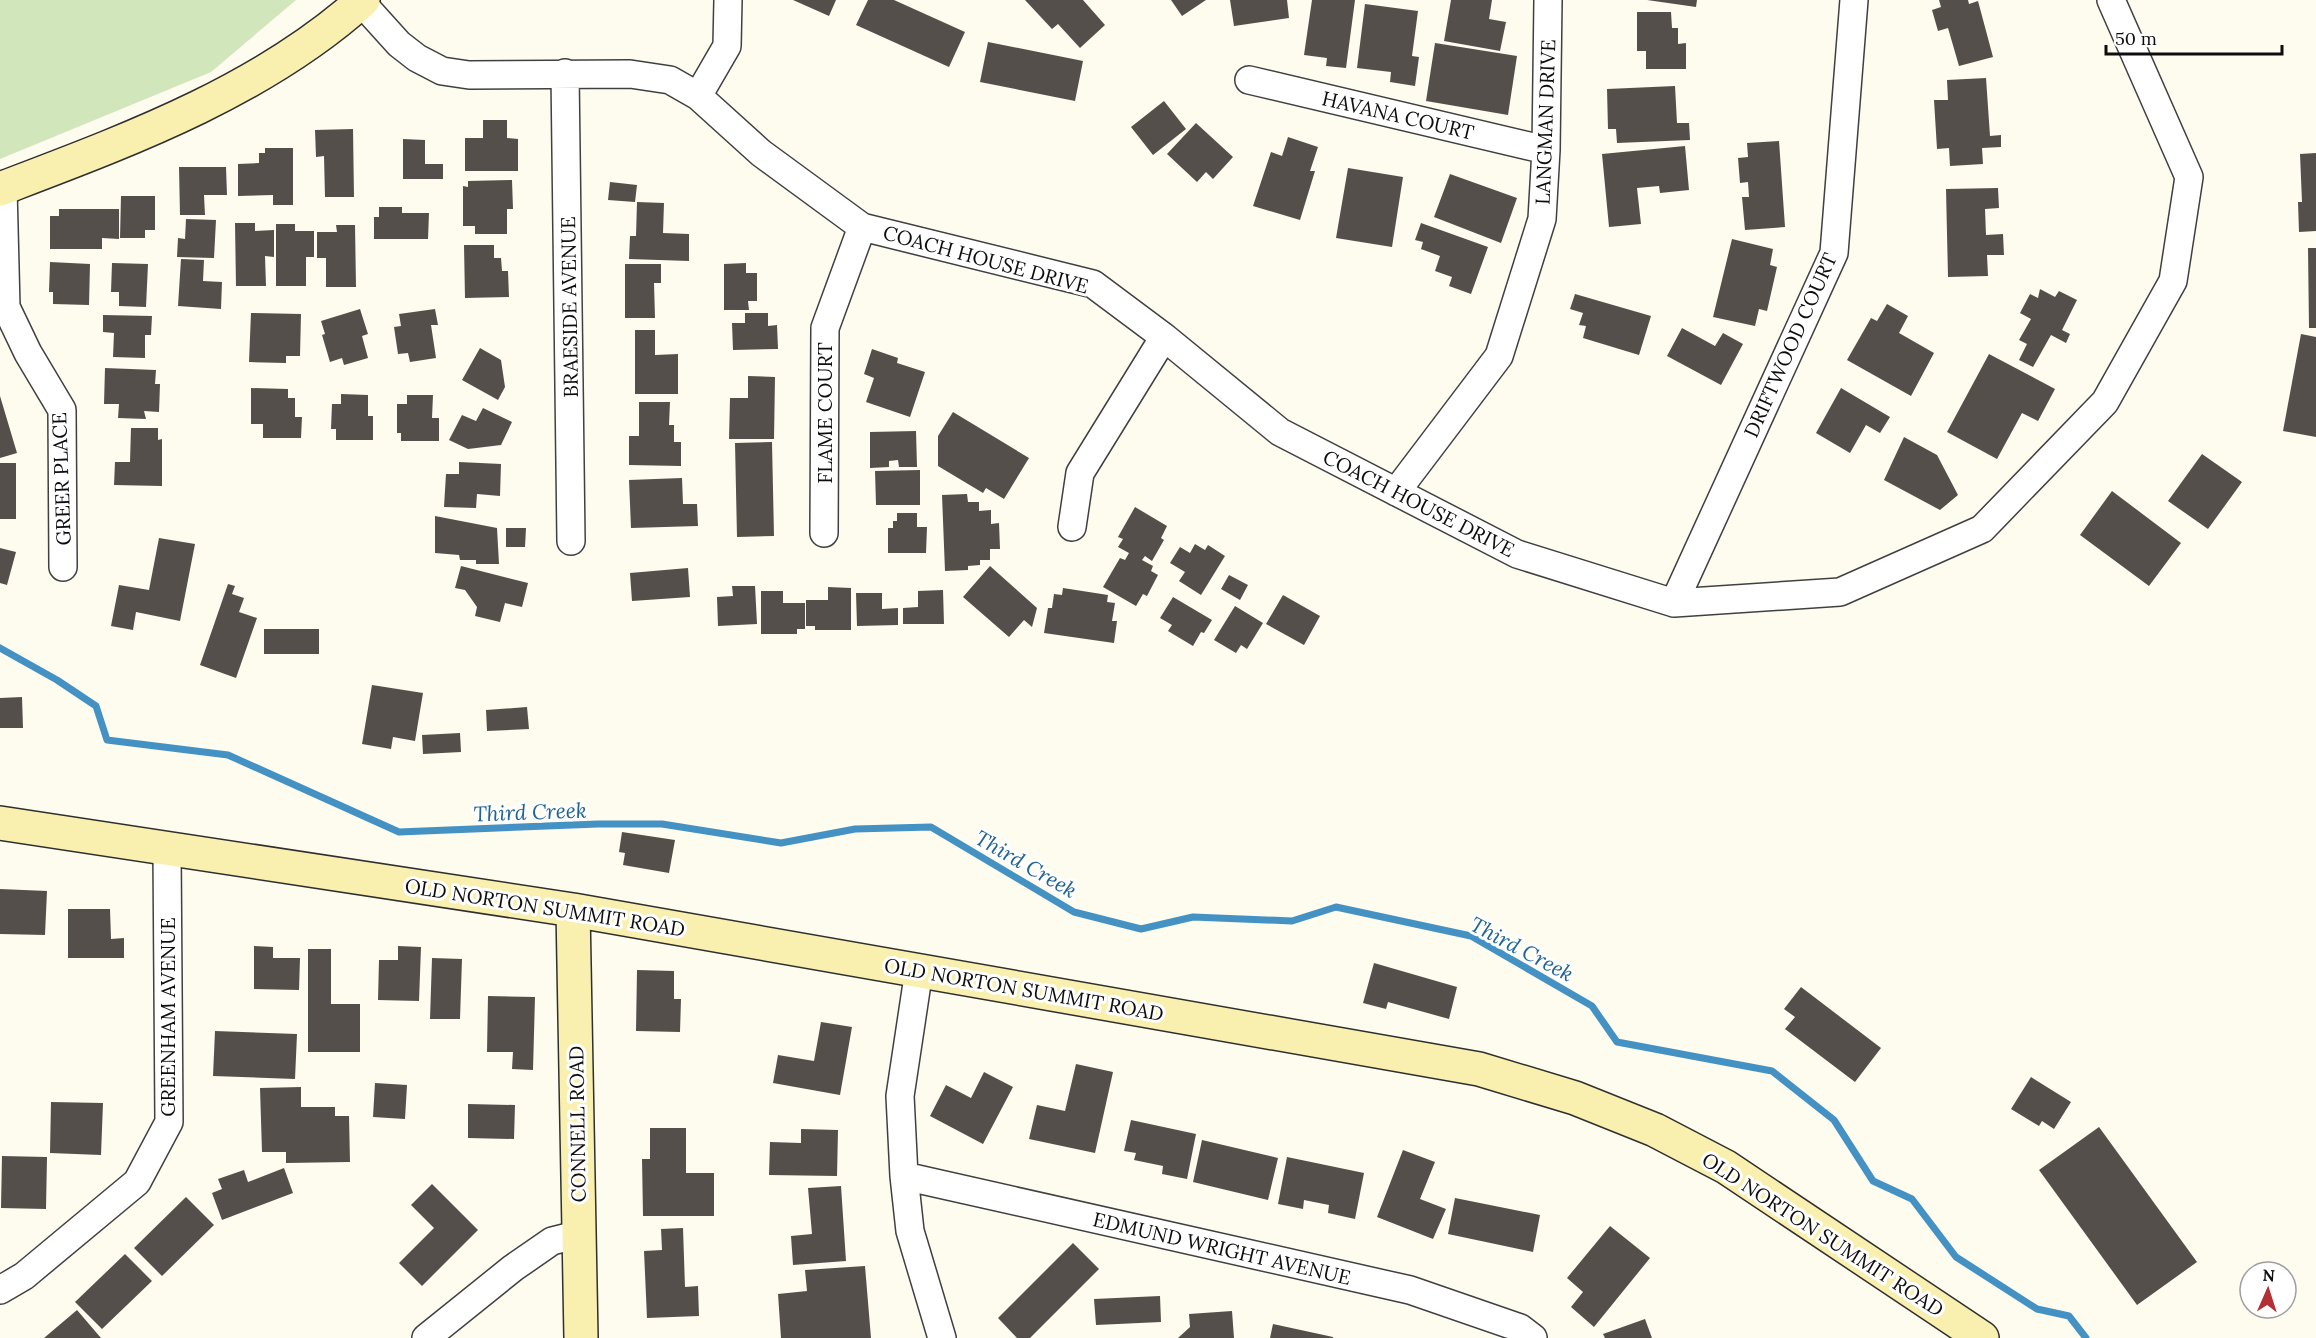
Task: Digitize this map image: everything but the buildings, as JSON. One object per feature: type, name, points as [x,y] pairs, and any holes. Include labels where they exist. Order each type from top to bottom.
[{"type":"main road","points":[[2,189],[126,140],[237,88],[308,42],[362,1]]},
{"type":"main road","name":"OLD NORTON SUMMIT ROAD","points":[[0,823],[573,910],[1479,1069],[1575,1098],[1655,1130],[1726,1167],[1982,1338]]},
{"type":"main road","name":"CONNELL ROAD","points":[[573,910],[580,1338]]},
{"type":"street","points":[[698,96],[727,46],[728,0]]},
{"type":"street","name":"LANGMAN DRIVE","points":[[1396,492],[1499,356],[1542,219],[1546,150],[1548,0]]},
{"type":"street","name":"DRIFTWOOD COURT","points":[[1674,603],[1834,253],[1854,0]]},
{"type":"street","name":"COACH HOUSE DRIVE","points":[[362,1],[399,44],[417,58],[442,71],[469,75],[630,74],[670,80],[698,96],[761,153],[862,227],[1093,284],[1164,337],[1280,432],[1517,554],[1674,603],[1840,592],[1982,529],[2105,402],[2173,280],[2189,177],[2111,0]]},
{"type":"street","name":"BRAESIDE AVENUE","points":[[565,73],[571,541]]},
{"type":"street","name":"HAVANA COURT","points":[[1249,80],[1546,150]]},
{"type":"street","name":"GREER PLACE","points":[[2,189],[6,307],[28,352],[62,410],[63,567]]},
{"type":"street","name":"FLAME COURT","points":[[824,533],[825,328],[862,227]]},
{"type":"street","points":[[1072,527],[1080,473],[1164,337]]},
{"type":"street","name":"GREENHAM AVENUE","points":[[0,1290],[24,1276],[137,1182],[169,1122],[167,850]]},
{"type":"street","points":[[919,970],[900,1096],[904,1176],[910,1231],[942,1338]]},
{"type":"street","name":"EDMUND WRIGHT AVENUE","points":[[904,1176],[1410,1290],[1520,1328],[1533,1338]]},
{"type":"street","points":[[426,1338],[552,1241],[580,1234]]},
{"type":"green space","points":[[0,0],[296,0],[211,72],[0,159]]},
{"type":"waterway","name":"Third Creek","points":[[0,648],[57,680],[96,706],[107,740],[228,755],[399,832],[598,824],[662,824],[781,843],[855,829],[931,827],[1074,912],[1141,929],[1193,917],[1292,921],[1336,907],[1471,936],[1592,1006],[1617,1042],[1772,1071],[1834,1120],[1873,1181],[1912,1199],[1956,1257],[2037,1309],[2069,1316],[2086,1338]]}]
